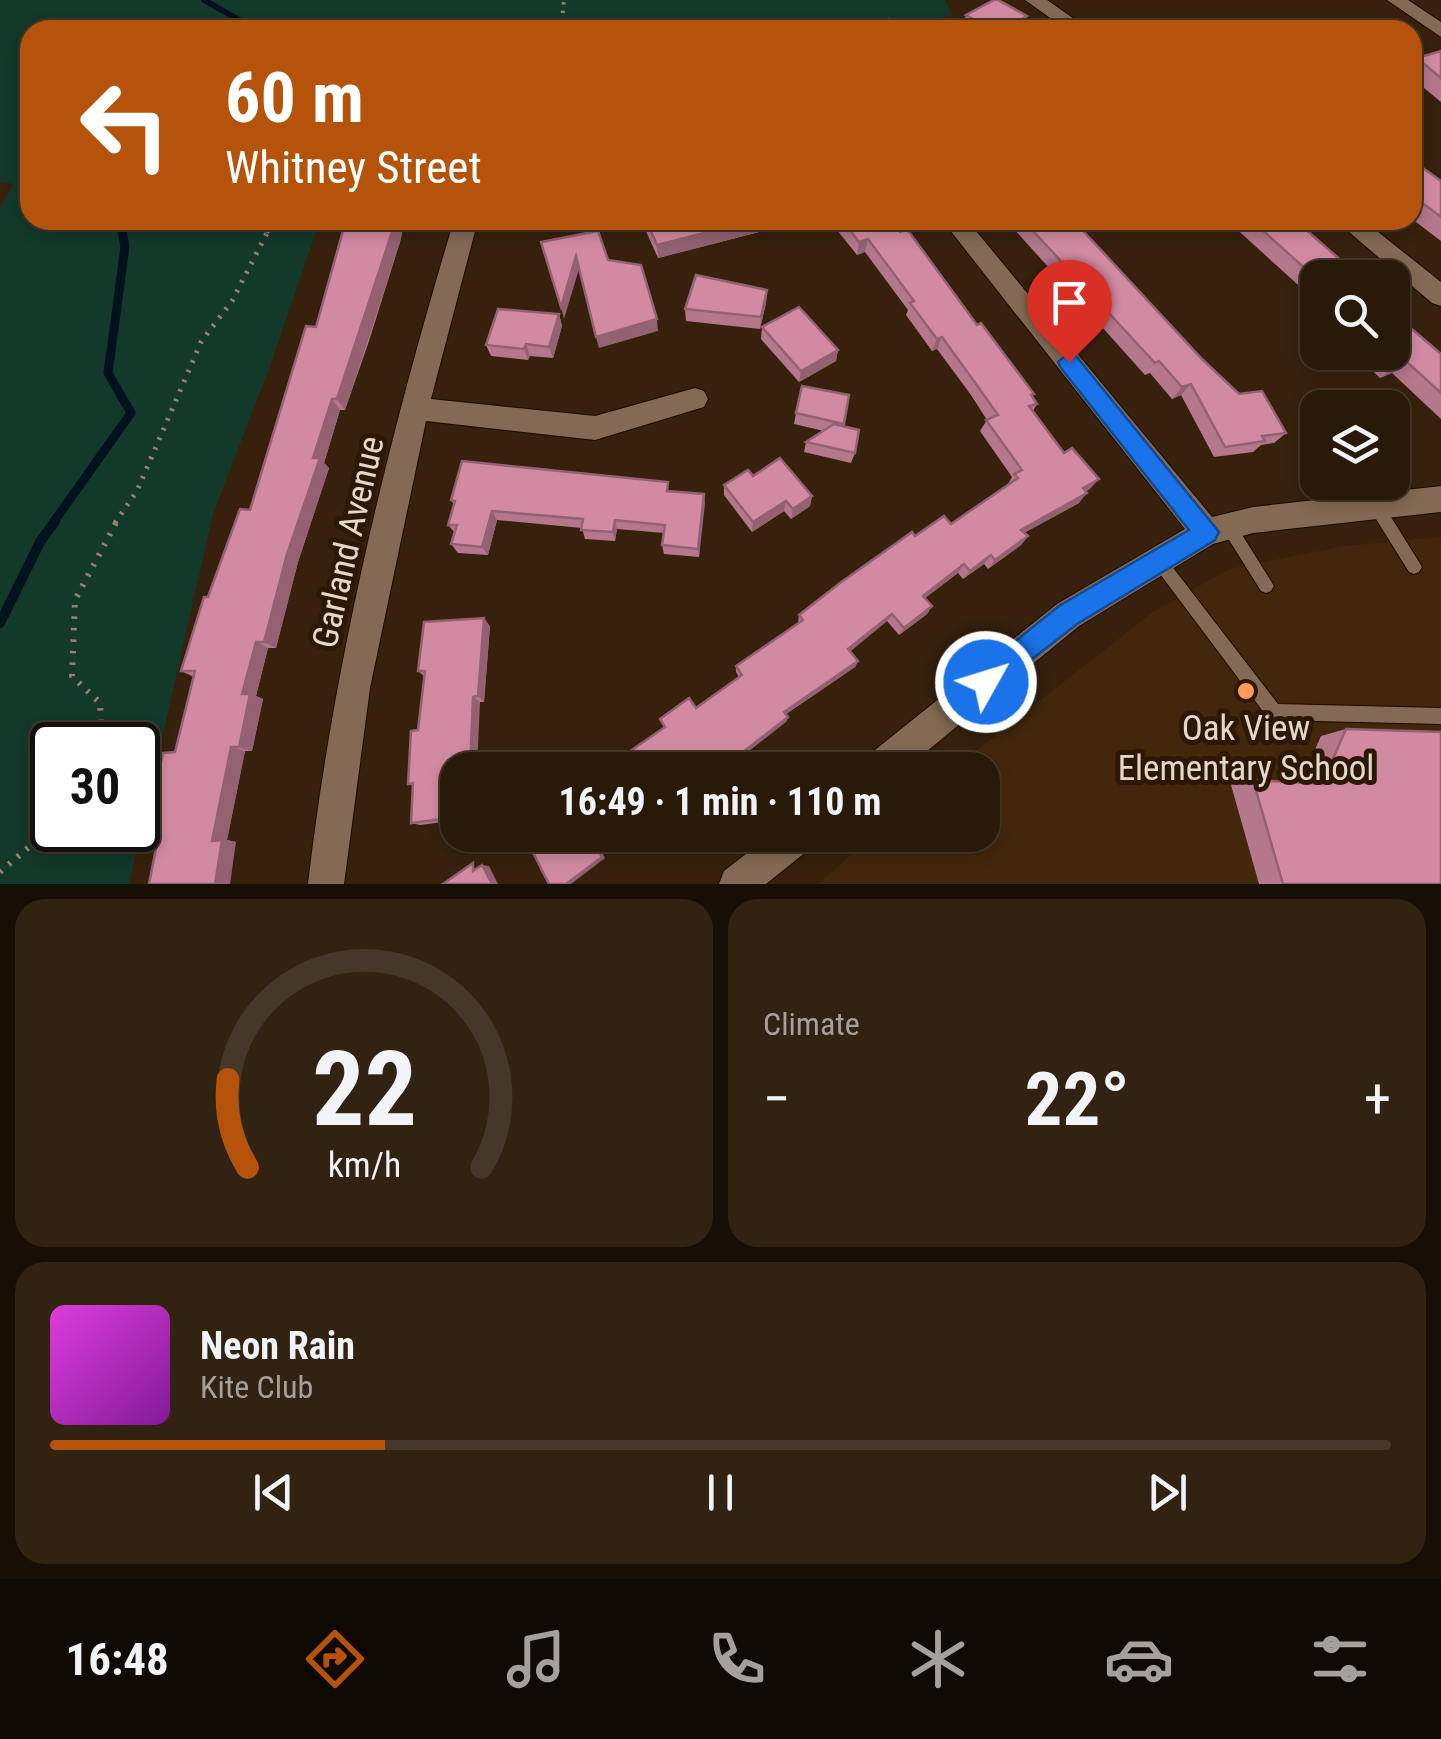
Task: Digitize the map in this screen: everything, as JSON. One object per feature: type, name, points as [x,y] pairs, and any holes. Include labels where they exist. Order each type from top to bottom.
[{"type":"street","points":[[1034,0],[1065,20]]},
{"type":"street","points":[[1396,0],[1441,31]]},
{"type":"street","name":"Garland Avenue","points":[[326,884],[334,801],[364,630],[462,230]]},
{"type":"street","points":[[963,230],[1218,530]]},
{"type":"street","points":[[1359,230],[1441,296]]},
{"type":"street","points":[[416,409],[596,428],[695,398]]},
{"type":"street","points":[[900,752],[1068,615],[1218,530],[1441,499]]},
{"type":"street","points":[[737,884],[777,852]]},
{"type":"lane","points":[[1376,506],[1414,567]]},
{"type":"lane","points":[[1218,530],[1266,586]]},
{"type":"lane","points":[[1159,561],[1274,712],[1441,716]]},
{"type":"path","points":[[101,722],[100,703],[72,676],[75,600],[109,532],[136,491],[201,342],[232,301],[269,230]]},
{"type":"path","points":[[0,872],[30,846]]},
{"type":"shaded area","name":"Oak View Elementary School","points":[[1441,537],[1441,884],[818,884],[855,852],[1000,852],[1000,752],[974,752],[1153,612],[1229,569],[1345,546]]},
{"type":"green space","points":[[0,0],[945,0],[952,15],[931,20],[20,20],[20,230],[317,230],[213,514],[160,747],[160,722],[30,722],[30,852],[136,852],[129,884],[0,884],[0,208],[13,184],[0,182]]},
{"type":"building","points":[[998,0],[1027,16],[1024,20],[975,20],[966,15]]},
{"type":"building","points":[[1441,51],[1441,78],[1422,62],[1422,57]]},
{"type":"building","points":[[1422,167],[1441,181],[1441,217],[1422,203]]},
{"type":"building","points":[[343,230],[393,230],[337,399],[332,399],[313,458],[320,458],[287,554],[264,642],[256,642],[242,694],[250,694],[239,747],[231,747],[212,841],[222,840],[215,884],[149,884],[155,852],[160,852],[160,767],[163,753],[175,752],[195,671],[181,671],[204,597],[208,597],[240,509],[250,510],[306,326],[316,327]]},
{"type":"building","points":[[650,230],[716,230],[657,245]]},
{"type":"building","points":[[850,230],[908,230],[977,325],[981,323],[1034,394],[1031,395],[1037,404],[1029,406],[1064,453],[1072,448],[1099,479],[1083,488],[1087,493],[1021,530],[1028,536],[995,560],[991,555],[970,571],[964,564],[923,596],[932,606],[904,628],[892,614],[848,649],[858,661],[784,712],[788,717],[743,752],[629,752],[665,727],[660,719],[689,698],[696,708],[742,675],[736,666],[803,620],[799,615],[840,583],[912,532],[915,536],[944,516],[951,524],[1018,478],[1014,474],[1022,470],[986,420],[998,415],[942,337],[937,339],[910,303],[914,301],[868,239],[859,242]]},
{"type":"building","points":[[1032,230],[1082,230],[1239,394],[1262,391],[1286,433],[1262,436],[1265,441],[1225,447],[1191,384],[1182,387],[1159,361],[1155,363]]},
{"type":"building","points":[[1262,230],[1306,230],[1341,260],[1300,260],[1300,264]]},
{"type":"building","points":[[598,231],[608,260],[641,265],[657,319],[596,337],[576,256],[561,307],[541,242]]},
{"type":"building","points":[[696,275],[767,290],[761,317],[685,309]]},
{"type":"building","points":[[799,307],[838,350],[801,371],[762,327]]},
{"type":"building","points":[[498,309],[559,314],[549,347],[486,345]]},
{"type":"building","points":[[1410,327],[1441,354],[1441,393],[1410,365]]},
{"type":"building","points":[[802,386],[849,395],[844,424],[796,413]]},
{"type":"building","points":[[834,424],[859,430],[855,453],[806,442]]},
{"type":"building","points":[[780,458],[812,496],[793,509],[786,501],[753,522],[724,485],[748,470],[753,476]]},
{"type":"building","points":[[462,461],[668,482],[667,491],[704,494],[698,549],[662,545],[665,525],[615,520],[613,532],[581,530],[583,519],[492,511],[482,547],[451,544],[457,525],[448,525],[455,501],[451,500]]},
{"type":"building","points":[[484,618],[478,696],[473,697],[471,752],[440,752],[440,819],[411,823],[411,731],[418,730],[425,671],[418,671],[424,622]]},
{"type":"building","points":[[1346,729],[1441,732],[1441,884],[1283,884],[1253,780],[1322,784]]},
{"type":"building","points":[[533,852],[599,852],[602,857],[566,884],[549,884]]},
{"type":"building","points":[[473,863],[473,871],[482,865],[492,884],[443,884]]},
{"type":"waterway","points":[[204,0],[239,20]]},
{"type":"waterway","points":[[53,523],[131,413],[108,373],[125,247],[122,231]]},
{"type":"waterway","points":[[0,623],[40,542],[55,521]]},
{"type":"place","name":"Oak View Elementary School","points":[[1246,691]]},
{"type":"route","points":[[986,682],[1068,615],[1206,532],[1069,362]]}]
